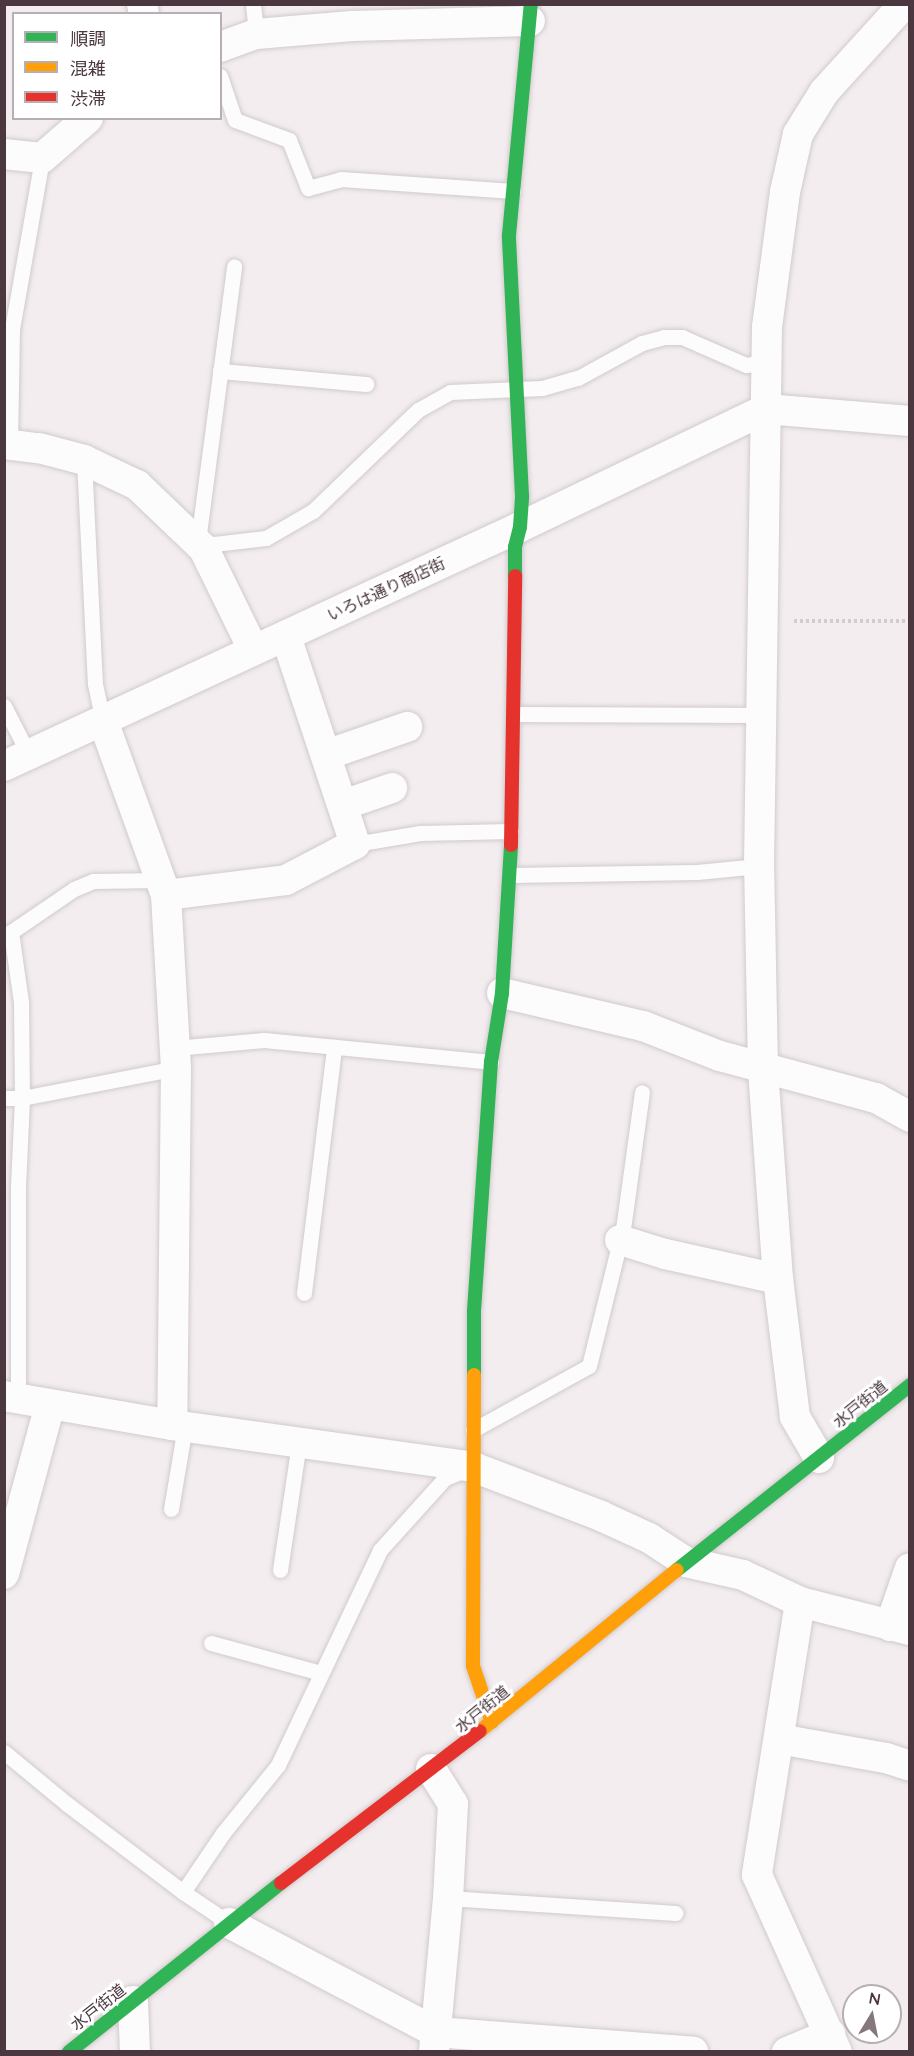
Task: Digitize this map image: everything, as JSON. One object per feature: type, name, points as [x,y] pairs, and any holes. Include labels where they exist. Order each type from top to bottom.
[{"type":"main road","points":[[492,1722],[472,1666],[474,1311],[491,1062],[502,993],[511,875],[515,547],[520,527],[522,496],[509,235],[531,13]]},
{"type":"main road","name":"水戸街道","points":[[69,2052],[229,1923],[492,1722],[686,1562],[909,1385]]},
{"type":"street","points":[[819,1458],[795,1417],[778,1279],[763,1069],[759,866],[767,327],[785,192],[798,134],[824,92],[904,4]]},
{"type":"street","points":[[222,46],[256,34],[531,13]]},
{"type":"street","points":[[4,154],[42,158],[86,120]]},
{"type":"street","points":[[766,409],[909,421]]},
{"type":"street","name":"いろは通り商店街","points":[[17,761],[253,649],[286,636],[520,527],[766,409]]},
{"type":"street","points":[[7,444],[39,448],[84,460],[137,485],[201,545],[253,649]]},
{"type":"street","points":[[163,887],[286,880],[355,844],[286,636]]},
{"type":"street","points":[[103,721],[163,887],[175,1058],[178,1425]]},
{"type":"street","points":[[326,755],[407,727]]},
{"type":"street","points":[[343,805],[392,788]]},
{"type":"street","points":[[502,993],[643,1026],[720,1056],[876,1098],[909,1117]]},
{"type":"street","points":[[620,1240],[665,1254],[778,1279]]},
{"type":"street","points":[[11,1397],[178,1425],[473,1467],[601,1516],[649,1538],[686,1562],[743,1575],[800,1602],[900,1628],[909,1568]]},
{"type":"street","points":[[4,1574],[50,1405]]},
{"type":"street","points":[[787,2052],[833,2043],[758,1875],[800,1602]]},
{"type":"street","points":[[779,1739],[886,1758],[909,1766]]},
{"type":"street","points":[[431,1770],[453,1804],[448,1898],[435,2042]]},
{"type":"street","points":[[229,1923],[435,2042],[693,2052]]},
{"type":"street","points":[[133,2001],[135,2052]]},
{"type":"lane","points":[[253,4],[256,34]]},
{"type":"lane","points":[[222,82],[235,120],[289,140],[308,188],[341,179],[513,191]]},
{"type":"lane","points":[[7,444],[12,329],[42,158]]},
{"type":"lane","points":[[234,266],[201,545],[266,538],[313,511],[418,410],[450,392],[515,387],[542,388],[578,378],[642,343],[664,337],[682,337],[747,365],[766,362]]},
{"type":"lane","points":[[220,371],[366,384]]},
{"type":"lane","points":[[84,460],[92,573],[95,684],[103,721]]},
{"type":"lane","points":[[4,706],[17,761]]},
{"type":"lane","points":[[513,714],[760,715]]},
{"type":"lane","points":[[355,844],[420,833],[511,831]]},
{"type":"lane","points":[[511,875],[697,872],[759,866]]},
{"type":"lane","points":[[11,1397],[22,1098],[21,1002],[8,932],[74,889],[93,881],[163,887]]},
{"type":"lane","points":[[4,1098],[22,1098],[175,1058],[264,1040],[491,1062]]},
{"type":"lane","points":[[304,1293],[334,1047]]},
{"type":"lane","points":[[473,1430],[589,1366],[620,1240],[642,1092]]},
{"type":"lane","points":[[171,1509],[178,1425]]},
{"type":"lane","points":[[280,1570],[299,1443]]},
{"type":"lane","points":[[183,1892],[223,1833],[279,1765],[380,1550],[445,1478],[473,1467]]},
{"type":"lane","points":[[211,1643],[321,1673]]},
{"type":"lane","points":[[4,1752],[67,1804],[183,1892],[229,1923]]},
{"type":"lane","points":[[448,1898],[675,1913]]},
{"type":"path","points":[[763,621],[909,621]]},
{"type":"traffic: fast","points":[[515,576],[515,547],[520,527],[522,496],[509,235],[531,4]]},
{"type":"traffic: fast","points":[[474,1375],[474,1311],[491,1062],[502,993],[511,845]]},
{"type":"traffic: fast","points":[[677,1570],[910,1385]]},
{"type":"traffic: fast","points":[[69,2052],[281,1883]]},
{"type":"traffic: slow","points":[[474,1375],[473,1666],[492,1722]]},
{"type":"traffic: slow","points":[[480,1731],[677,1570]]},
{"type":"traffic: jam","points":[[511,845],[515,576]]},
{"type":"traffic: jam","points":[[281,1883],[480,1731]]}]
